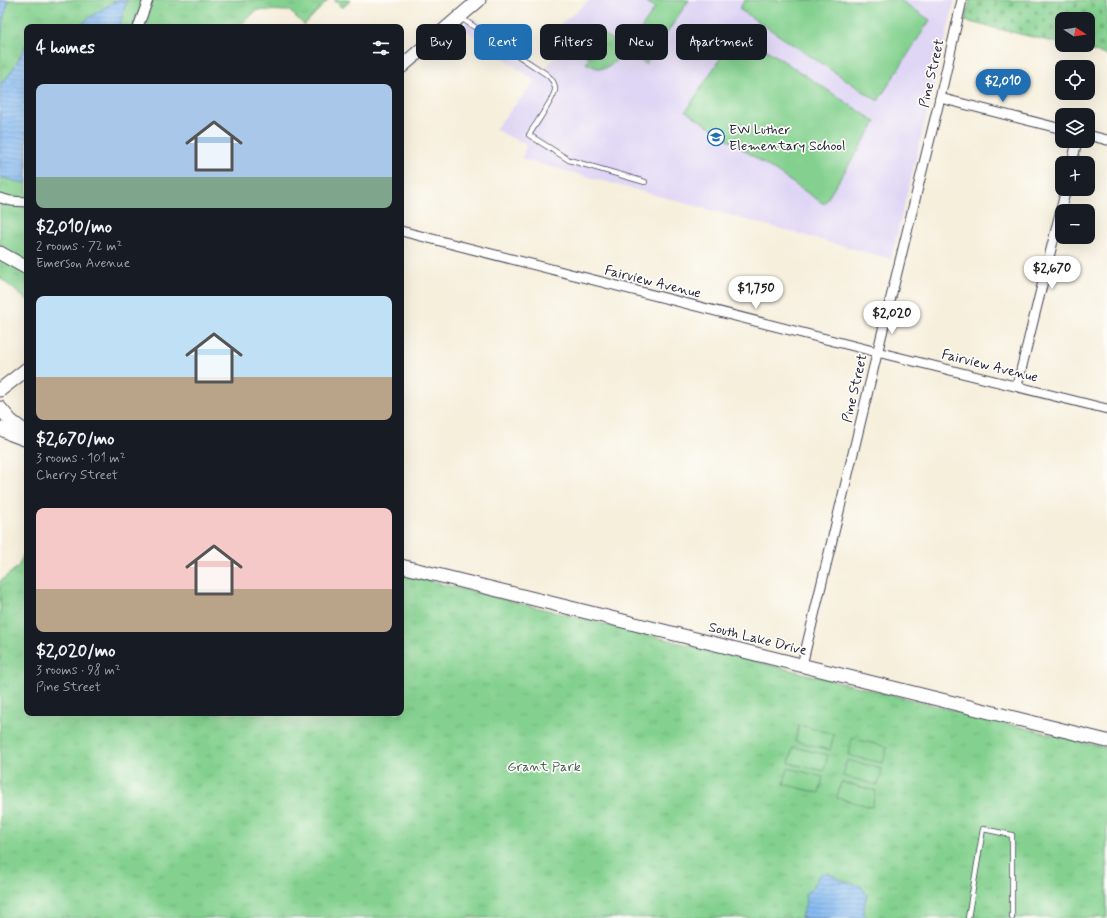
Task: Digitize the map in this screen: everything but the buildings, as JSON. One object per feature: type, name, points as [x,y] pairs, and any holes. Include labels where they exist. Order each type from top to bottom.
[{"type":"street","points":[[139,24],[148,0]]},
{"type":"street","points":[[404,65],[479,0]]},
{"type":"street","name":"Pine Street","points":[[802,665],[940,98],[962,0]]},
{"type":"street","points":[[940,98],[1055,127]]},
{"type":"street","points":[[1095,137],[1107,140]]},
{"type":"street","points":[[1017,386],[1064,196]]},
{"type":"street","points":[[0,198],[11,201],[24,202]]},
{"type":"street","name":"Fairview Avenue","points":[[404,232],[1107,409]]},
{"type":"street","points":[[0,253],[24,266]]},
{"type":"street","points":[[0,390],[24,371]]},
{"type":"street","points":[[0,408],[11,421],[24,432]]},
{"type":"street","points":[[0,428],[24,439]]},
{"type":"street","name":"South Lake Drive","points":[[404,567],[1107,741]]},
{"type":"lane","points":[[460,17],[546,74],[554,84],[555,90],[552,98],[528,135],[568,160],[645,182]]},
{"type":"lane","points":[[968,918],[983,829],[1012,835],[1012,918]]},
{"type":"shaded area","name":"EW Luther Elementary School","points":[[590,0],[955,0],[891,259],[522,159],[526,145],[495,129],[535,81],[506,60],[532,60],[545,69],[552,60],[607,60],[607,24],[561,24]]},
{"type":"shaded area","name":"EW Luther Elementary School","points":[[473,18],[481,24],[474,24],[474,36],[466,31],[465,24]]},
{"type":"green space","points":[[0,0],[328,0],[305,24],[303,24],[290,11],[257,10],[241,24],[24,24],[24,298],[0,278]]},
{"type":"green space","points":[[334,0],[351,0],[342,8]]},
{"type":"green space","points":[[644,0],[689,0],[668,31],[668,24],[644,24],[655,8]]},
{"type":"green space","points":[[745,0],[900,0],[930,20],[878,101],[767,28],[767,24],[762,24],[739,9]]},
{"type":"green space","points":[[970,0],[1107,0],[1107,55],[1095,52],[1095,12],[1055,12],[1055,42],[965,21]]},
{"type":"green space","points":[[607,36],[615,42],[616,60],[609,67],[593,67],[586,63],[588,60],[607,60]]},
{"type":"green space","points":[[767,50],[876,122],[824,204],[686,111],[719,60],[767,60]]},
{"type":"green space","points":[[640,60],[649,60],[646,64]]},
{"type":"green space","name":"Grant Park","points":[[24,554],[24,716],[404,716],[404,575],[1107,748],[1107,918],[0,918],[0,581],[18,567]]},
{"type":"green space","points":[[799,725],[834,734],[830,750],[795,741]]},
{"type":"green space","points":[[852,738],[887,747],[883,763],[848,755]]},
{"type":"green space","points":[[793,747],[828,755],[824,771],[789,763]]},
{"type":"green space","points":[[847,760],[882,769],[878,785],[843,776]]},
{"type":"green space","points":[[788,768],[823,777],[819,793],[784,784]]},
{"type":"green space","points":[[841,782],[876,791],[872,807],[837,798]]},
{"type":"water","points":[[0,0],[9,0],[3,19],[0,53]]},
{"type":"water","points":[[117,0],[127,0],[120,24],[81,24]]},
{"type":"water","points":[[24,48],[23,183],[0,177],[0,85],[19,59]]},
{"type":"water","points":[[828,873],[841,880],[861,886],[867,895],[864,906],[864,914],[868,918],[801,918],[806,902],[805,894],[811,889],[820,874]]},
{"type":"place","name":"EW Luther Elementary School","points":[[716,137]]}]
